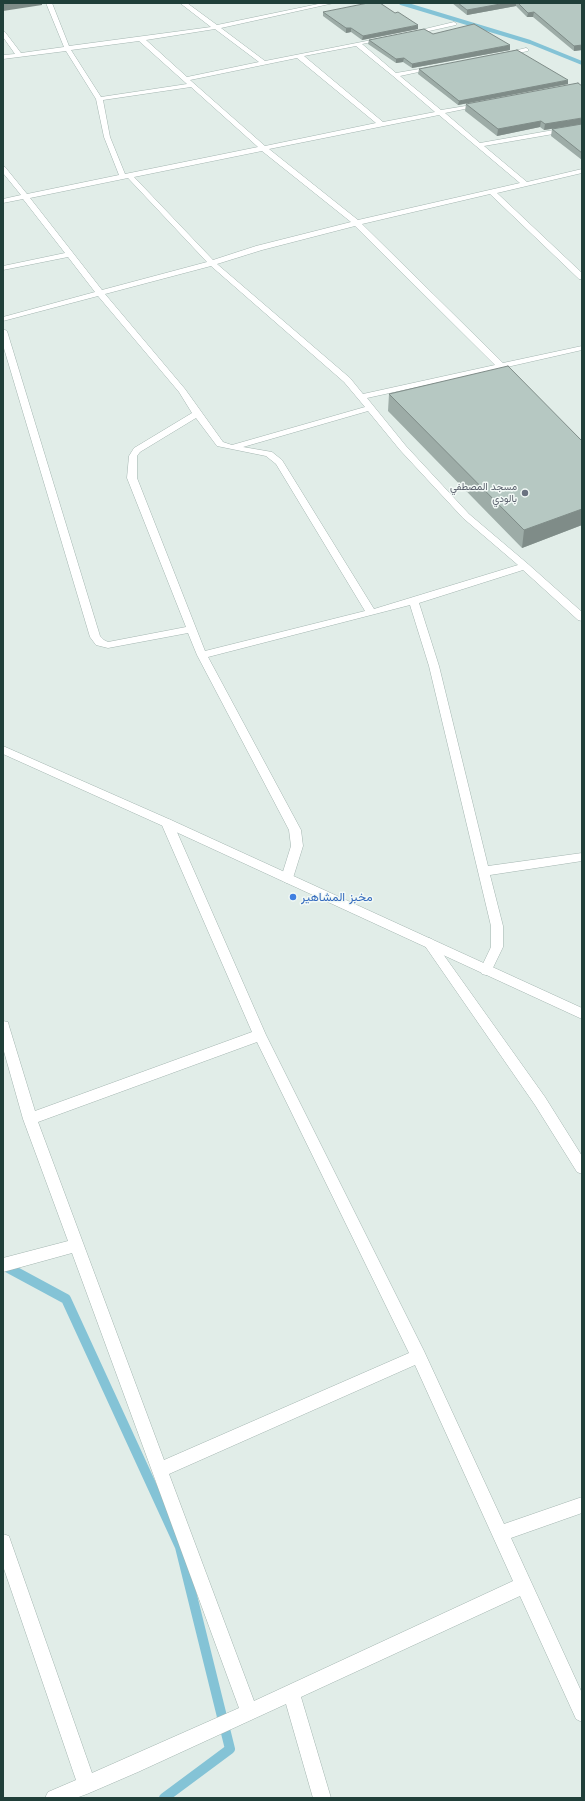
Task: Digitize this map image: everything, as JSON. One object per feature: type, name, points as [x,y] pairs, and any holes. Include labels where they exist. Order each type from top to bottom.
[{"type":"street","points":[[49,3],[67,48],[99,100],[107,138],[126,176],[212,263],[347,380],[403,448],[466,516],[526,566],[582,618]]},
{"type":"street","points":[[183,3],[263,62]]},
{"type":"street","points":[[3,57],[215,28],[331,3]]},
{"type":"street","points":[[402,35],[454,24]]},
{"type":"street","points":[[3,33],[19,55]]},
{"type":"street","points":[[184,78],[395,36]]},
{"type":"street","points":[[140,38],[190,85],[264,149],[357,223],[518,382]]},
{"type":"street","points":[[358,44],[524,183]]},
{"type":"street","points":[[495,56],[526,50]]},
{"type":"street","points":[[298,56],[380,123]]},
{"type":"street","points":[[395,75],[441,66]]},
{"type":"street","points":[[99,100],[190,85]]},
{"type":"street","points":[[3,201],[264,149],[380,123],[492,102]]},
{"type":"street","points":[[479,146],[582,127]]},
{"type":"street","points":[[3,168],[24,197],[101,294],[182,391],[197,414],[220,444],[269,454],[279,462],[371,612]]},
{"type":"street","points":[[3,319],[101,294],[212,263],[259,248],[524,183],[582,171]]},
{"type":"street","points":[[492,192],[582,277]]},
{"type":"street","points":[[3,268],[70,254]]},
{"type":"street","points":[[3,331],[95,637],[100,643],[108,645],[192,629]]},
{"type":"street","points":[[362,397],[582,348]]},
{"type":"street","points":[[230,447],[371,408]]},
{"type":"street","points":[[197,414],[137,450],[133,456],[132,478],[202,655],[295,830],[297,846],[287,878]]},
{"type":"street","points":[[202,655],[414,601],[526,566]]},
{"type":"street","points":[[414,601],[434,666],[497,926],[497,947],[486,970]]},
{"type":"street","points":[[3,750],[167,823],[582,1014]]},
{"type":"street","points":[[167,823],[260,1035],[420,1356],[582,1713]]},
{"type":"street","points":[[484,871],[582,857]]},
{"type":"street","points":[[429,944],[540,1102],[582,1168]]},
{"type":"street","points":[[3,1026],[30,1119],[250,1712]]},
{"type":"street","points":[[30,1119],[260,1035]]},
{"type":"street","points":[[3,1265],[76,1245]]},
{"type":"street","points":[[159,1470],[420,1356]]},
{"type":"street","points":[[500,1534],[582,1506]]},
{"type":"street","points":[[3,1542],[87,1785]]},
{"type":"street","points":[[54,1798],[132,1766],[524,1585]]},
{"type":"street","points":[[290,1693],[322,1798]]},
{"type":"building","points":[[368,3],[380,3],[395,13],[398,12],[418,25],[363,36],[351,28],[346,28],[323,12]]},
{"type":"building","points":[[458,3],[506,3],[467,10]]},
{"type":"building","points":[[518,3],[582,3],[582,45],[574,46],[534,12],[528,13]]},
{"type":"building","points":[[474,24],[510,45],[412,64],[404,58],[396,59],[369,40],[424,29],[433,34]]},
{"type":"building","points":[[517,50],[568,80],[459,101],[419,69]]},
{"type":"building","points":[[578,83],[582,86],[582,118],[545,124],[541,121],[498,129],[466,104]]},
{"type":"building","points":[[582,124],[582,153],[552,129]]},
{"type":"building","name":"مسجد المصطفي بالودي","points":[[508,366],[582,441],[582,509],[524,530],[389,394]]},
{"type":"waterway","points":[[401,3],[530,42],[582,63]]},
{"type":"waterway","points":[[3,1265],[66,1299],[180,1547],[230,1749],[164,1798]]},
{"type":"place","name":"مسجد المصطفي بالودي","points":[[525,493]]},
{"type":"place","name":"مخبز المشاهير","points":[[293,897]]}]
